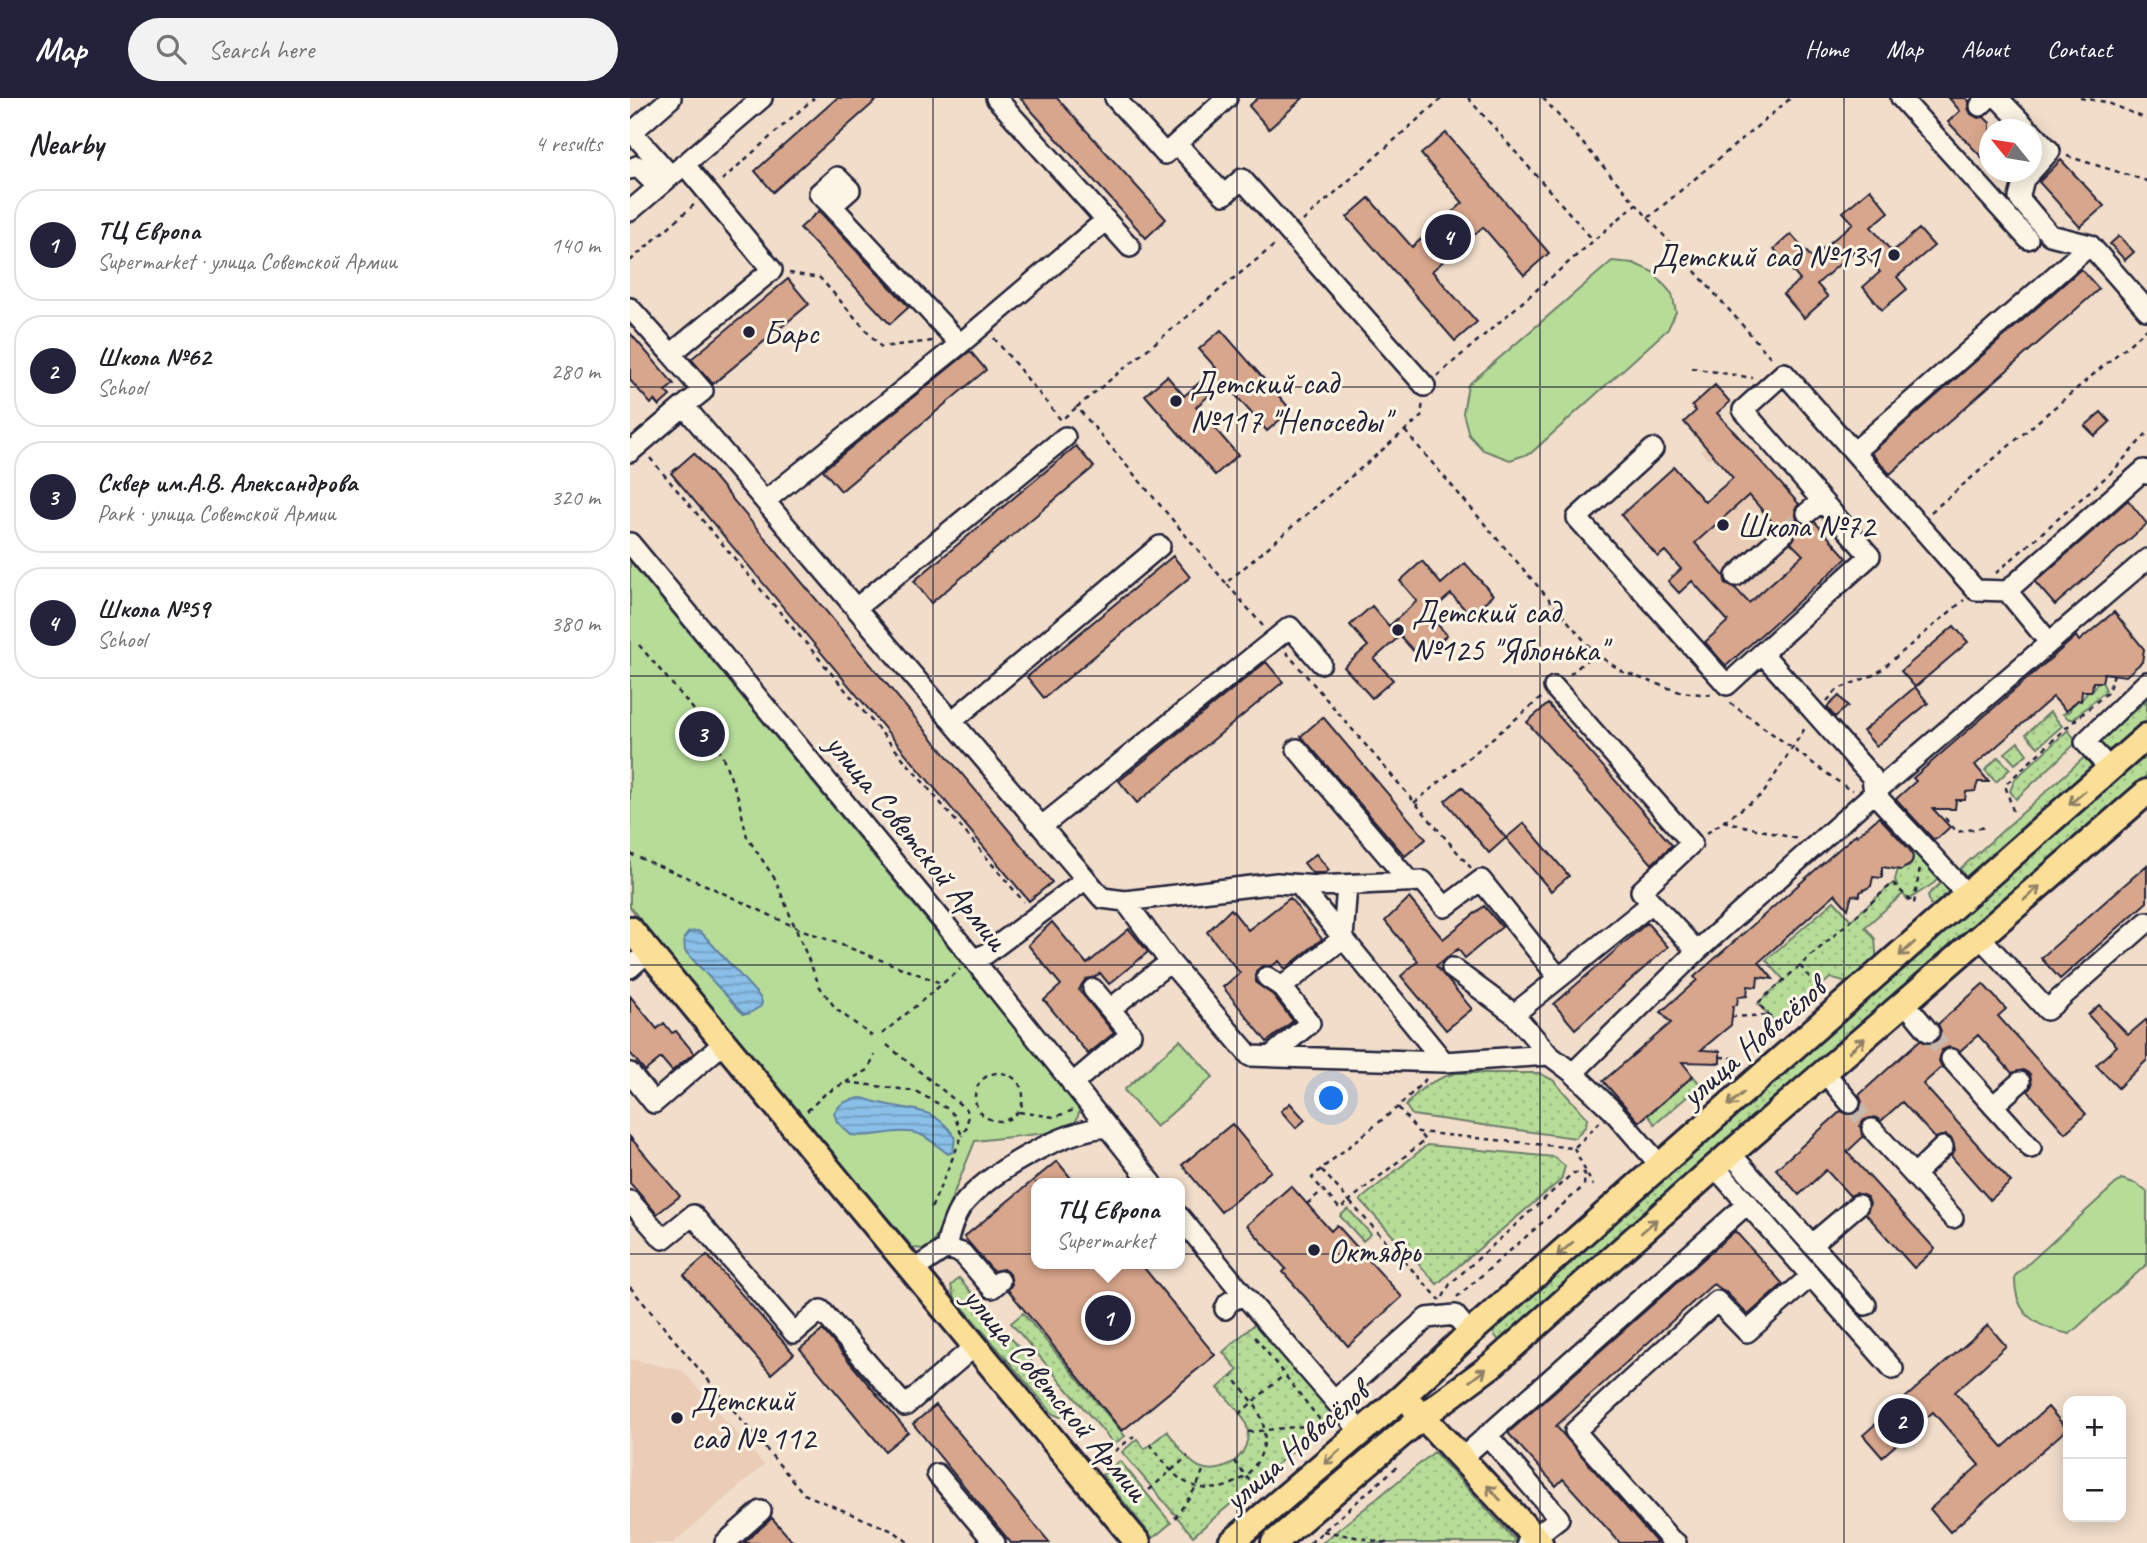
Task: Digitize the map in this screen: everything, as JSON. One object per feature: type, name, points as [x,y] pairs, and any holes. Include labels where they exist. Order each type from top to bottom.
[{"type":"main road","name":"улица Новосёлов","points":[[1231,1543],[1348,1430],[1402,1396],[2147,736]]},
{"type":"main road","name":"улица Новосёлов","points":[[1274,1543],[1423,1416],[1492,1365],[2147,792]]},
{"type":"main road","name":"улица Советской Армии","points":[[630,929],[639,960],[725,1042],[1138,1543]]},
{"type":"main road","name":"улица Новосёлов","points":[[1402,1396],[1423,1416]]},
{"type":"main road","points":[[1423,1416],[1534,1541]]},
{"type":"street","points":[[671,98],[631,131],[671,176]]},
{"type":"street","points":[[630,211],[762,98]]},
{"type":"street","points":[[996,98],[1130,247]]},
{"type":"street","points":[[1115,98],[1166,154],[1227,98]]},
{"type":"street","points":[[1901,98],[2028,239]]},
{"type":"street","points":[[1998,98],[2018,119]]},
{"type":"street","points":[[2042,143],[2050,151],[2042,159]]},
{"type":"street","points":[[1177,144],[1223,195],[1242,179],[1425,386]]},
{"type":"street","points":[[630,169],[637,166],[671,176],[708,193],[772,270],[671,354]]},
{"type":"street","points":[[2023,182],[2019,198],[2050,235],[2090,245],[2147,310]]},
{"type":"street","points":[[832,206],[957,341]]},
{"type":"street","points":[[765,501],[957,341],[983,325],[1106,220]]},
{"type":"street","points":[[1854,452],[2090,245]]},
{"type":"street","points":[[630,308],[703,391],[634,448]]},
{"type":"street","points":[[1653,449],[1577,518],[1727,685],[1870,556],[1814,507],[1743,410],[1779,377],[1854,452],[1976,590],[2007,592],[2144,470],[2147,474]]},
{"type":"street","points":[[684,406],[1102,898],[1125,901],[1277,883],[1347,885],[1423,881],[1445,907],[1482,880],[1559,978]]},
{"type":"street","points":[[856,608],[1065,437]]},
{"type":"street","points":[[1736,576],[1783,534]]},
{"type":"street","name":"улица Советской Армии","points":[[630,543],[973,959],[1149,1178]]},
{"type":"street","points":[[951,721],[1160,546]]},
{"type":"street","points":[[1573,1073],[1697,951],[1874,793],[2147,559]]},
{"type":"street","points":[[2007,592],[2049,642]]},
{"type":"street","points":[[1042,827],[1290,627],[1321,663]]},
{"type":"street","points":[[1762,653],[1872,777],[1874,793],[1967,895]]},
{"type":"street","points":[[2110,769],[2085,742],[2147,682]]},
{"type":"street","points":[[1554,687],[1692,843],[1641,891],[1697,951]]},
{"type":"street","points":[[1297,749],[1409,881]]},
{"type":"street","points":[[973,959],[986,954],[1086,879]]},
{"type":"street","points":[[1299,885],[1444,1062]]},
{"type":"street","points":[[1343,938],[1347,885]]},
{"type":"street","points":[[1125,901],[1170,961],[1250,1056],[1444,1062],[1549,1055]]},
{"type":"street","points":[[1514,1014],[1652,903]]},
{"type":"street","points":[[1981,939],[2047,1010],[2147,922]]},
{"type":"street","points":[[1270,1056],[1310,1023],[1275,982],[1343,938]]},
{"type":"street","points":[[1110,1009],[1170,961]]},
{"type":"street","points":[[1452,968],[1514,1014],[1549,1055],[1573,1073],[1612,1110],[1660,1165]]},
{"type":"street","points":[[1072,1084],[1132,1034],[1093,989]]},
{"type":"street","points":[[1905,1003],[1929,1032]]},
{"type":"street","points":[[631,1077],[654,1103],[725,1042]]},
{"type":"street","points":[[1951,1059],[2031,1148]]},
{"type":"street","points":[[1825,1073],[1850,1103]]},
{"type":"street","points":[[1993,1106],[2020,1082]]},
{"type":"street","points":[[912,1271],[946,1248],[950,1231],[961,1208],[989,1180],[1035,1151],[1092,1128],[1107,1127]]},
{"type":"street","points":[[1872,1129],[1953,1218]]},
{"type":"street","points":[[1913,1175],[1943,1147]]},
{"type":"street","points":[[1723,1161],[1747,1204],[1894,1369]]},
{"type":"street","points":[[1723,1161],[1812,1244],[1866,1305]]},
{"type":"street","points":[[630,1201],[663,1239],[693,1215],[794,1333],[821,1310],[905,1406],[975,1346]]},
{"type":"street","points":[[1462,1458],[1747,1204]]},
{"type":"street","points":[[1812,1244],[1858,1205]]},
{"type":"street","points":[[1185,1223],[1334,1400],[1348,1430]]},
{"type":"street","points":[[946,1248],[962,1253],[992,1288],[1000,1281]]},
{"type":"street","points":[[1676,1543],[1575,1430],[1717,1301],[1747,1332],[1811,1276]]},
{"type":"street","points":[[1225,1309],[1228,1303],[1243,1294]]},
{"type":"street","points":[[1334,1400],[1427,1318],[1455,1315],[1470,1333]]},
{"type":"street","points":[[1487,1435],[1559,1518],[1534,1541]]},
{"type":"street","points":[[937,1474],[995,1543]]},
{"type":"street","points":[[725,1543],[761,1511]]},
{"type":"path","points":[[630,261],[814,98]]},
{"type":"path","points":[[983,325],[1061,420],[1290,232],[1442,98]]},
{"type":"path","points":[[1468,98],[1594,240]]},
{"type":"path","points":[[1543,98],[1648,218],[1779,377]]},
{"type":"path","points":[[1648,218],[1791,98]]},
{"type":"path","points":[[2080,98],[2106,102],[2147,119]]},
{"type":"path","points":[[2050,151],[2147,181]]},
{"type":"path","points":[[1226,583],[1422,417],[1425,386],[1636,204]]},
{"type":"path","points":[[772,270],[820,278],[881,347],[957,341]]},
{"type":"path","points":[[1918,524],[2147,329]]},
{"type":"path","points":[[1692,368],[1779,377]]},
{"type":"path","points":[[1077,407],[1482,880]]},
{"type":"path","points":[[1405,431],[1595,653],[1623,672],[1680,692],[1719,695]]},
{"type":"path","points":[[1976,590],[2114,470],[2147,433]]},
{"type":"path","points":[[634,448],[1037,916]]},
{"type":"path","points":[[639,645],[700,717],[722,755],[738,797],[747,837],[775,879],[820,987],[836,1009],[872,1036]]},
{"type":"path","points":[[1414,803],[1595,653]]},
{"type":"path","points":[[2013,811],[2005,785],[2108,692],[2114,674]]},
{"type":"path","points":[[1730,703],[1846,788],[1874,793]]},
{"type":"path","points":[[1945,818],[1957,832],[1986,827]]},
{"type":"path","points":[[1723,821],[1818,844]]},
{"type":"path","points":[[739,840],[747,837]]},
{"type":"path","points":[[1777,1025],[1758,1003],[1894,883],[1914,904],[1923,848]]},
{"type":"path","points":[[630,854],[708,886],[795,927],[941,983]]},
{"type":"path","points":[[708,886],[710,880]]},
{"type":"path","points":[[882,1034],[973,959]]},
{"type":"path","points":[[1800,966],[1819,988]]},
{"type":"path","points":[[1731,1017],[1768,1015]]},
{"type":"path","points":[[887,1045],[967,1110],[968,1125],[930,1211]]},
{"type":"path","points":[[801,1117],[825,1094],[868,1070],[875,1055]]},
{"type":"path","points":[[1720,1057],[1736,1058]]},
{"type":"path","points":[[1398,1107],[1425,1140],[1340,1209],[1312,1178],[1398,1107],[1444,1062]]},
{"type":"path","points":[[991,1074],[1010,1075],[1022,1089],[1021,1107],[1009,1120],[991,1121],[982,1116],[976,1107],[976,1087],[982,1079],[991,1074]]},
{"type":"path","points":[[846,1082],[915,1091],[948,1109],[954,1115],[962,1136]]},
{"type":"path","points":[[967,1110],[976,1107]]},
{"type":"path","points":[[1574,1148],[1612,1110]]},
{"type":"path","points":[[1418,1132],[1574,1148]]},
{"type":"path","points":[[1574,1148],[1593,1186]]},
{"type":"path","points":[[1321,1169],[1441,1301],[1450,1284],[1573,1173],[1585,1173]]},
{"type":"path","points":[[1461,1296],[1584,1186],[1585,1173]]},
{"type":"path","points":[[1307,1204],[1323,1190]]},
{"type":"path","points":[[630,1287],[804,1494],[895,1532],[909,1543]]},
{"type":"path","points":[[1239,1414],[1284,1374]]},
{"type":"path","points":[[1150,1444],[1171,1471],[1186,1483],[1221,1488],[1238,1482],[1252,1470],[1261,1455],[1264,1431],[1262,1419],[1253,1402],[1232,1376]]},
{"type":"path","points":[[1248,1432],[1323,1424],[1348,1430]]},
{"type":"path","points":[[1115,1451],[1134,1436]]},
{"type":"path","points":[[1149,1490],[1188,1456]]},
{"type":"path","points":[[1310,1543],[1406,1458]]},
{"type":"path","points":[[1234,1461],[1258,1491]]},
{"type":"path","points":[[1175,1518],[1197,1486],[1204,1468]]},
{"type":"path","points":[[1324,1531],[1387,1543]]},
{"type":"shaded area","name":"Школа №72","points":[[1715,385],[1730,402],[1718,413],[1847,558],[1725,667],[1704,642],[1728,620],[1665,551],[1658,557],[1621,515],[1674,467],[1705,502],[1733,478],[1713,455],[1708,459],[1700,451],[1706,446],[1684,422],[1696,411],[1692,406]]},
{"type":"shaded area","name":"Детский сад № 112","points":[[630,1359],[683,1371],[764,1465],[673,1543],[630,1543]]},
{"type":"green space","points":[[1612,261],[1633,263],[1653,272],[1672,294],[1676,312],[1668,329],[1531,453],[1510,460],[1483,450],[1469,435],[1463,413],[1468,385]]},
{"type":"green space","points":[[630,561],[1081,1107],[1076,1121],[1065,1131],[975,1141],[934,1242],[924,1249],[913,1248],[801,1117],[630,907]]},
{"type":"green space","points":[[2098,682],[2102,682],[2106,690],[2103,693],[2074,719],[2063,714],[2070,711],[2071,706],[2078,700],[2081,701],[2088,691],[2092,691]]},
{"type":"green space","points":[[2147,700],[2147,722],[2115,750],[2104,749],[2098,742]]},
{"type":"green space","points":[[2050,712],[2062,726],[2038,747],[2026,734]]},
{"type":"green space","points":[[2068,730],[2077,742],[2016,799],[2010,791],[2015,779]]},
{"type":"green space","points":[[2018,742],[2027,754],[2015,764],[2005,753]]},
{"type":"green space","points":[[2147,748],[2147,775],[1499,1341],[1490,1328]]},
{"type":"green space","points":[[2088,754],[2091,758],[2091,773],[1969,878],[1964,876],[1960,869]]},
{"type":"green space","points":[[1998,757],[2010,769],[1996,782],[1985,770]]},
{"type":"green space","points":[[1921,852],[1939,877],[1908,900],[1903,894],[1865,927],[1875,939],[1877,964],[1854,985],[1830,978],[1777,1025],[1758,1003],[1784,980],[1766,960],[1834,901],[1851,920],[1893,883],[1898,887],[1895,880],[1898,869],[1909,867],[1913,861],[1912,854]]},
{"type":"green space","points":[[1943,881],[1953,892],[1938,907],[1930,904],[1928,895]]},
{"type":"green space","points":[[1180,1040],[1213,1077],[1156,1127],[1124,1090]]},
{"type":"green space","points":[[1456,1073],[1539,1073],[1553,1080],[1587,1118],[1586,1126],[1575,1138],[1412,1115],[1406,1106],[1416,1094],[1434,1081]]},
{"type":"green space","points":[[1693,1076],[1701,1085],[1655,1124],[1648,1115]]},
{"type":"green space","points":[[1427,1145],[1554,1157],[1565,1166],[1561,1180],[1437,1284],[1360,1200]]},
{"type":"green space","points":[[2121,1179],[2137,1184],[2147,1192],[2147,1264],[2070,1334],[2037,1323],[2029,1317],[2018,1300],[2015,1276]]},
{"type":"green space","points":[[1348,1209],[1371,1234],[1363,1241],[1340,1216]]},
{"type":"green space","points":[[959,1278],[1071,1407],[1060,1417],[1053,1414],[954,1297],[951,1286]]},
{"type":"green space","points":[[1023,1313],[1125,1436],[1114,1444],[1011,1323]]},
{"type":"green space","points":[[1256,1323],[1335,1415],[1193,1536],[1122,1452],[1137,1439],[1145,1449],[1167,1431],[1186,1456],[1199,1467],[1218,1469],[1235,1461],[1246,1446],[1247,1427],[1239,1412],[1218,1388],[1238,1370],[1223,1352]]},
{"type":"green space","points":[[1434,1452],[1515,1540],[1513,1543],[1322,1543]]},
{"type":"green space","points":[[1120,1461],[1171,1523],[1153,1538],[1102,1475]]},
{"type":"water","points":[[689,932],[701,932],[759,996],[761,1006],[743,1014],[685,951],[684,938]]},
{"type":"water","points":[[860,1098],[920,1111],[938,1119],[955,1137],[953,1152],[948,1154],[927,1138],[911,1132],[851,1135],[837,1122],[834,1113],[842,1104]]},
{"type":"building","points":[[837,98],[879,98],[773,192],[755,171]]},
{"type":"building","points":[[1020,98],[1057,98],[1166,219],[1146,238]]},
{"type":"building","points":[[1258,98],[1303,98],[1269,129],[1249,106]]},
{"type":"building","points":[[1949,98],[1966,98],[1971,114],[1986,119],[1979,119],[1979,154],[1948,122],[1960,111]]},
{"type":"building","points":[[1446,133],[1549,253],[1524,275],[1483,227],[1432,271],[1477,322],[1455,341],[1347,217],[1369,198],[1412,247],[1463,203],[1421,154]]},
{"type":"building","points":[[2061,160],[2104,206],[2080,227],[2039,182],[2042,182]]},
{"type":"building","name":"Детский сад №131","points":[[1870,189],[1889,212],[1871,227],[1892,252],[1919,229],[1934,246],[1897,277],[1907,289],[1882,310],[1863,287],[1880,272],[1859,247],[1817,284],[1828,297],[1804,318],[1783,294],[1800,280],[1774,249],[1791,234],[1812,258],[1853,223],[1843,212]]},
{"type":"building","points":[[819,211],[909,307],[890,324],[800,228]]},
{"type":"building","points":[[2119,236],[2134,252],[2125,260],[2110,244]]},
{"type":"building","points":[[2081,269],[2099,289],[1890,474],[1871,453]]},
{"type":"building","name":"Барс","points":[[788,279],[809,304],[713,384],[691,359]]},
{"type":"building","name":"Детский сад №117 \"Непоседы\"","points":[[1221,330],[1291,410],[1267,431],[1224,382],[1196,407],[1238,455],[1215,475],[1145,395],[1167,376],[1184,396],[1216,368],[1199,349]]},
{"type":"building","points":[[630,333],[674,384],[665,391],[670,396],[659,406],[654,400],[651,404],[630,380]]},
{"type":"building","points":[[970,351],[986,370],[841,491],[823,470]]},
{"type":"building","name":"Школа №72","points":[[1715,385],[1730,402],[1717,413],[1799,504],[1795,509],[1797,520],[1803,525],[1815,522],[1847,558],[1726,666],[1705,642],[1728,621],[1692,581],[1679,593],[1668,581],[1681,569],[1665,551],[1658,557],[1621,515],[1674,467],[1705,502],[1733,478],[1684,422],[1696,411],[1692,406]],"holes":[[[1749,495],[1775,525],[1786,522],[1793,526],[1795,537],[1791,543],[1803,555],[1749,603],[1735,588],[1726,584],[1724,576],[1695,543]]]},
{"type":"building","points":[[2101,412],[2110,422],[2095,436],[2085,426]]},
{"type":"building","points":[[1076,446],[1094,467],[931,603],[914,581]]},
{"type":"building","points":[[694,453],[1052,882],[1029,901],[671,473]]},
{"type":"building","points":[[2128,500],[2147,524],[2055,605],[2035,582]]},
{"type":"building","points":[[1173,556],[1190,577],[1044,698],[1027,677]]},
{"type":"building","name":"Детский сад №125 \"Яблонька\"","points":[[1422,561],[1441,584],[1465,563],[1493,595],[1470,615],[1451,594],[1428,614],[1447,635],[1420,658],[1400,636],[1374,659],[1393,680],[1372,698],[1344,667],[1368,646],[1350,625],[1372,606],[1389,626],[1417,601],[1400,581]]},
{"type":"building","points":[[2114,612],[2144,649],[2142,662],[2126,676],[2104,673],[2102,682],[2093,682],[2092,691],[2082,691],[2081,701],[2078,700],[2066,711],[2053,697],[1975,765],[1989,782],[1978,782],[1975,791],[1966,792],[1965,800],[1956,800],[1955,809],[1933,809],[1950,827],[1933,839],[1896,799],[1916,781],[1913,778],[2076,636],[2079,641]]},
{"type":"building","points":[[1954,626],[1968,642],[1915,687],[1901,671]]},
{"type":"building","points":[[1266,662],[1283,682],[1137,803],[1119,781]]},
{"type":"building","points":[[1915,687],[1928,703],[1876,746],[1863,731]]},
{"type":"building","points":[[1839,696],[1848,706],[1835,717],[1827,707]]},
{"type":"building","points":[[1548,704],[1672,845],[1652,864],[1527,722]]},
{"type":"building","points":[[1323,717],[1426,839],[1405,856],[1301,736]]},
{"type":"building","points":[[1462,787],[1506,838],[1489,853],[1445,801]]},
{"type":"building","points":[[1879,817],[1910,850],[1913,857],[1911,864],[1901,870],[1882,867],[1882,878],[1873,877],[1871,886],[1860,892],[1860,896],[1852,895],[1848,909],[1835,894],[1759,962],[1773,979],[1758,977],[1757,987],[1748,986],[1747,996],[1738,997],[1737,1005],[1733,1006],[1731,1025],[1701,1050],[1720,1051],[1720,1063],[1682,1062],[1693,1076],[1639,1122],[1603,1081],[1671,1023],[1661,1012],[1697,980],[1694,977],[1856,834],[1857,836]]},
{"type":"building","points":[[1524,823],[1569,876],[1551,891],[1506,838]]},
{"type":"building","points":[[1316,854],[1329,870],[1325,873],[1312,873],[1304,863]]},
{"type":"building","points":[[2147,865],[2147,902],[2060,979],[2041,958]]},
{"type":"building","points":[[1290,898],[1322,939],[1285,969],[1279,961],[1272,966],[1262,966],[1256,971],[1256,983],[1273,995],[1293,1021],[1267,1042],[1223,987],[1240,973],[1207,932],[1231,909],[1248,930]]},
{"type":"building","points":[[1409,898],[1443,939],[1484,906],[1502,927],[1465,958],[1458,949],[1436,966],[1472,1009],[1446,1030],[1401,976],[1418,961],[1385,921]]},
{"type":"building","points":[[1052,922],[1087,964],[1129,929],[1148,952],[1109,984],[1100,973],[1086,979],[1082,984],[1079,990],[1114,1033],[1088,1054],[1044,1000],[1061,985],[1028,945]]},
{"type":"building","points":[[1647,923],[1668,947],[1575,1029],[1554,1004]]},
{"type":"building","points":[[1983,984],[2006,1009],[1998,1016],[2086,1114],[2065,1133],[2028,1091],[2032,1085],[2030,1074],[2023,1070],[2012,1073],[1978,1035],[1960,1051],[1949,1047],[1942,1050],[1939,1061],[1942,1067],[1923,1084],[2011,1182],[1990,1200],[1951,1156],[1955,1150],[1952,1139],[1946,1135],[1935,1138],[1902,1102],[1881,1121],[1875,1117],[1864,1120],[1860,1126],[1863,1137],[1847,1152],[1935,1249],[1914,1268],[1866,1214],[1870,1203],[1867,1197],[1856,1193],[1850,1196],[1826,1170],[1799,1195],[1776,1169],[1841,1111],[1851,1115],[1858,1112],[1862,1102],[1859,1095],[1920,1040],[1930,1044],[1937,1041],[1941,1031],[1938,1024]]},
{"type":"building","points":[[630,996],[657,1029],[664,1023],[672,1033],[676,1031],[694,1053],[672,1071],[661,1058],[645,1071],[630,1053]]},
{"type":"building","points":[[2099,1005],[2128,1035],[2147,1019],[2147,1060],[2118,1088],[2096,1065],[2117,1046],[2088,1015]]},
{"type":"building","points":[[1290,1103],[1305,1120],[1296,1128],[1281,1111]]},
{"type":"building","points":[[1232,1124],[1271,1171],[1221,1212],[1182,1165]]},
{"type":"building","points":[[630,1137],[680,1196],[657,1214],[630,1183]]},
{"type":"building","points":[[1057,1161],[1071,1178],[1036,1178]]},
{"type":"building","points":[[1031,1182],[1031,1269],[1145,1269],[1215,1355],[1122,1431],[1008,1290],[1012,1284],[1010,1274],[1003,1269],[993,1271],[964,1237]]},
{"type":"building","name":"Октябрь","points":[[1291,1186],[1331,1231],[1337,1225],[1402,1297],[1348,1346],[1283,1272],[1286,1269],[1247,1225]]},
{"type":"building","points":[[1735,1231],[1783,1284],[1748,1315],[1726,1292],[1713,1284],[1556,1426],[1657,1543],[1620,1543],[1563,1479],[1556,1486],[1508,1433]]},
{"type":"building","points":[[707,1255],[794,1354],[771,1374],[684,1275]]},
{"type":"building","points":[[1988,1325],[2006,1346],[1955,1392],[2003,1447],[2048,1407],[2063,1424],[2063,1433],[1950,1532],[1930,1509],[1979,1465],[1933,1412],[1882,1457],[1863,1435]]},
{"type":"building","points":[[823,1330],[908,1432],[885,1451],[800,1349]]},
{"type":"building","points":[[936,1405],[1050,1543],[1011,1543],[913,1424]]},
{"type":"building","points":[[772,1518],[794,1543],[744,1543]]},
{"type":"tunnel","points":[[1783,534],[1807,513]]},
{"type":"tunnel","points":[[1929,1032],[1951,1059]]},
{"type":"tunnel","points":[[1850,1103],[1872,1129]]},
{"type":"place","name":"Школа №59","points":[[1448,237]]},
{"type":"place","name":"Детский сад №131","points":[[1894,255]]},
{"type":"place","name":"Барс","points":[[749,332]]},
{"type":"place","name":"Детский сад №117 \"Непоседы\"","points":[[1176,401]]},
{"type":"place","name":"Школа №72","points":[[1723,525]]},
{"type":"place","name":"Детский сад №125 \"Яблонька\"","points":[[1398,630]]},
{"type":"place","name":"Сквер им.А.В. Александрова","points":[[702,734]]},
{"type":"place","name":"Октябрь","points":[[1314,1250]]},
{"type":"place","name":"ТЦ Европа","points":[[1108,1318]]},
{"type":"place","name":"Детский сад № 112","points":[[677,1418]]},
{"type":"place","name":"Школа №62","points":[[1901,1421]]}]
